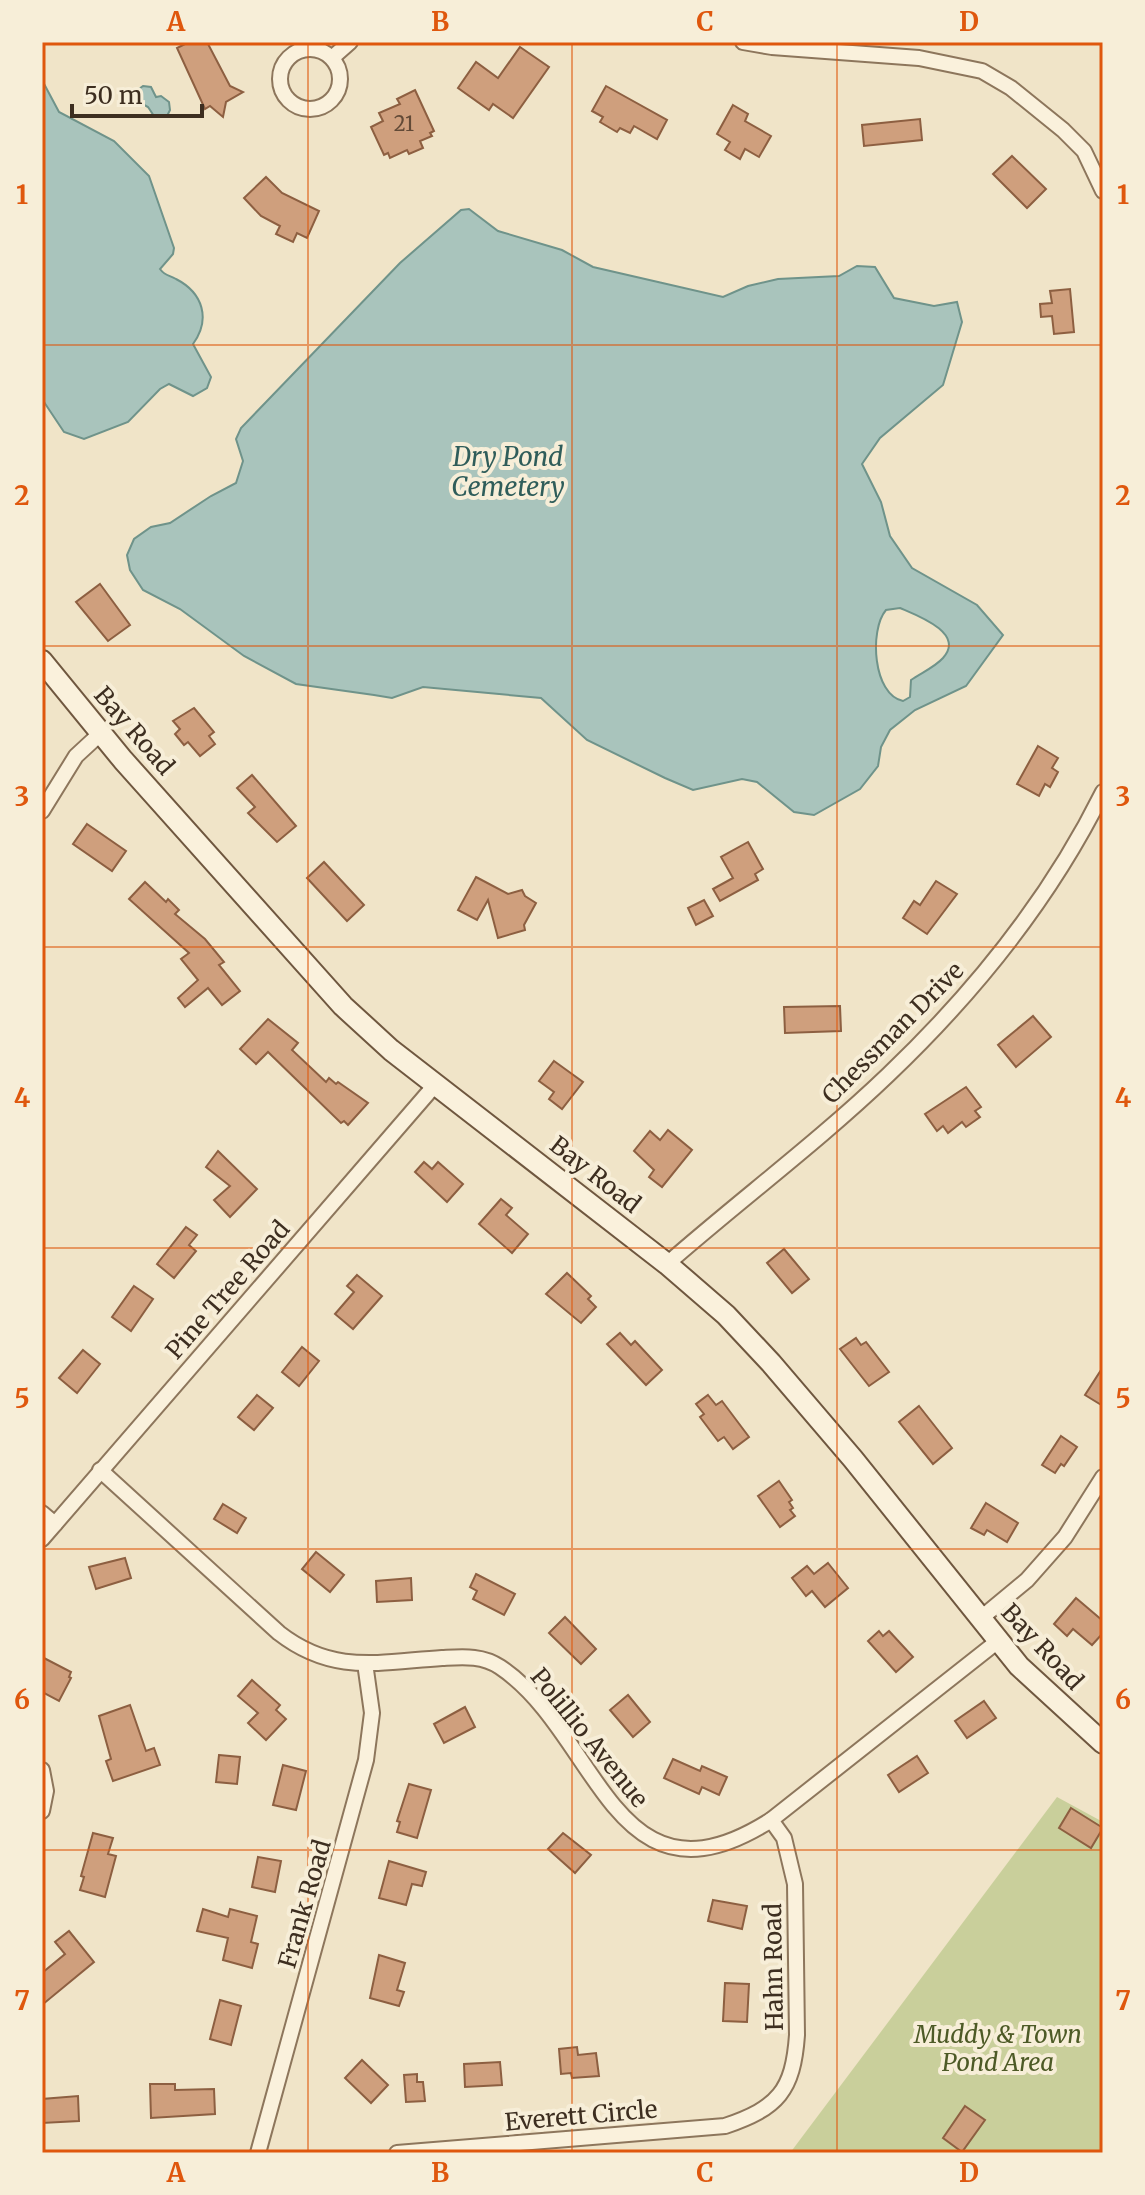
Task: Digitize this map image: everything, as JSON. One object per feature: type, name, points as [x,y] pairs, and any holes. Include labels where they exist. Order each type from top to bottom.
[{"type":"main road","name":"Bay Road","points":[[42,661],[147,787],[343,1006],[374,1036],[667,1264],[726,1315],[853,1459],[1019,1666],[1060,1707],[1103,1743]]},
{"type":"street","points":[[333,57],[350,42]]},
{"type":"street","points":[[743,42],[919,58],[982,71],[1011,88],[1063,130],[1084,151],[1103,191]]},
{"type":"street","points":[[309,50],[333,57],[340,78],[335,98],[320,108],[291,102],[279,84],[279,74],[289,56],[309,50]]},
{"type":"street","points":[[42,811],[76,756],[102,732]]},
{"type":"street","name":"Chessman Drive","points":[[667,1264],[875,1087],[936,1028],[1029,916],[1063,865],[1103,792]]},
{"type":"street","name":"Pine Tree Road","points":[[42,1539],[435,1085]]},
{"type":"street","name":"Polillio Avenue","points":[[100,1470],[290,1641],[321,1658],[365,1663],[475,1657],[497,1665],[520,1683],[545,1711],[630,1825],[655,1840],[689,1849],[707,1849],[741,1839],[771,1820],[998,1641]]},
{"type":"street","points":[[980,1619],[1027,1580],[1065,1537],[1103,1477]]},
{"type":"street","points":[[42,1513],[55,1524]]},
{"type":"street","name":"Frank Road","points":[[258,2153],[366,1760],[372,1713],[365,1663]]},
{"type":"street","points":[[42,1770],[46,1791],[42,1811]]},
{"type":"street","name":"Hahn Road","points":[[766,2109],[782,2095],[790,2078],[797,2035],[795,1884],[784,1838],[771,1820]]},
{"type":"street","name":"Everett Circle","points":[[397,2153],[725,2126],[766,2109]]},
{"type":"green space","name":"Muddy & Town Pond Area","points":[[1057,1797],[1103,1822],[1103,2153],[790,2153]]},
{"type":"water","points":[[42,80],[59,112],[114,141],[149,176],[174,248],[173,254],[160,269],[185,285],[198,299],[202,325],[193,344],[211,377],[207,388],[193,396],[169,384],[160,389],[128,422],[84,439],[64,432],[42,399]]},
{"type":"water","points":[[143,86],[151,87],[156,97],[161,96],[169,102],[167,116],[154,116],[148,107],[137,101],[135,92]]},
{"type":"water","name":"Dry Pond Cemetery","points":[[469,209],[498,231],[562,250],[593,267],[723,297],[748,286],[778,279],[839,276],[857,266],[875,267],[894,298],[934,306],[957,302],[962,322],[943,385],[880,438],[862,464],[881,502],[890,536],[912,568],[977,605],[1003,635],[966,686],[915,710],[890,730],[881,747],[878,766],[860,789],[814,815],[794,812],[757,782],[742,779],[693,790],[665,778],[587,740],[541,698],[423,687],[392,698],[296,684],[244,656],[180,609],[143,590],[130,570],[127,555],[134,539],[151,527],[170,523],[236,483],[243,461],[236,439],[241,428],[400,263],[461,210]],"holes":[[[900,608],[936,626],[948,641],[943,658],[911,680],[910,697],[903,701],[885,687],[876,646],[877,632],[886,610]]]},
{"type":"building","points":[[189,42],[207,42],[230,86],[243,92],[226,102],[223,117],[210,106],[205,109],[177,48]]},
{"type":"building","points":[[520,47],[549,67],[513,118],[493,104],[489,110],[458,88],[476,62],[498,78]]},
{"type":"building","points":[[606,86],[667,120],[657,139],[634,126],[630,133],[620,128],[617,132],[600,122],[603,117],[592,111]]},
{"type":"building","points":[[415,90],[434,131],[430,133],[432,136],[420,141],[423,148],[409,154],[407,150],[390,158],[388,153],[384,155],[371,127],[383,121],[379,113],[400,104],[397,99]]},
{"type":"building","points":[[733,105],[748,114],[745,121],[771,136],[759,157],[745,149],[740,159],[725,150],[730,142],[717,134]]},
{"type":"building","points":[[920,119],[922,140],[864,146],[862,125]]},
{"type":"building","points":[[1012,156],[1046,189],[1027,208],[993,174]]},
{"type":"building","points":[[266,177],[282,193],[319,211],[307,238],[297,233],[293,242],[276,234],[280,226],[261,216],[244,198]]},
{"type":"building","points":[[1070,289],[1074,332],[1054,334],[1052,316],[1041,317],[1040,304],[1052,303],[1050,291]]},
{"type":"building","points":[[100,584],[130,625],[108,641],[76,602]]},
{"type":"building","points":[[194,708],[214,732],[209,736],[215,744],[200,756],[188,742],[184,745],[175,734],[180,729],[173,721]]},
{"type":"building","points":[[1038,746],[1058,758],[1052,768],[1058,772],[1050,787],[1045,784],[1039,796],[1017,784]]},
{"type":"building","points":[[252,775],[296,826],[277,842],[248,813],[255,807],[237,788]]},
{"type":"building","points":[[87,824],[126,851],[112,871],[73,844]]},
{"type":"building","points":[[748,842],[763,869],[755,874],[758,880],[720,901],[713,889],[733,878],[721,857]]},
{"type":"building","points":[[324,862],[364,905],[347,921],[307,878]]},
{"type":"building","points":[[476,877],[508,894],[522,890],[536,903],[524,925],[525,930],[498,938],[488,900],[477,920],[458,910]]},
{"type":"building","points":[[936,881],[957,894],[927,934],[903,918],[914,901],[920,905]]},
{"type":"building","points":[[145,882],[179,910],[175,914],[205,939],[224,962],[219,965],[240,991],[222,1005],[208,988],[185,1007],[178,998],[198,980],[181,959],[189,953],[129,899]]},
{"type":"building","points":[[704,900],[713,916],[696,925],[688,908]]},
{"type":"building","points":[[840,1006],[841,1031],[785,1033],[784,1007]]},
{"type":"building","points":[[1033,1016],[1051,1037],[1016,1067],[998,1045]]},
{"type":"building","points":[[268,1019],[298,1043],[292,1050],[326,1082],[329,1078],[336,1084],[338,1082],[368,1103],[348,1125],[344,1121],[341,1123],[268,1052],[256,1064],[240,1049]]},
{"type":"building","points":[[554,1061],[583,1082],[562,1109],[549,1099],[554,1092],[539,1081]]},
{"type":"building","points":[[966,1087],[981,1107],[975,1111],[980,1117],[966,1127],[962,1122],[948,1133],[943,1126],[937,1131],[925,1114]]},
{"type":"building","points":[[668,1130],[692,1150],[662,1187],[649,1177],[654,1170],[634,1151],[650,1131],[660,1140]]},
{"type":"building","points":[[218,1151],[257,1189],[230,1217],[214,1200],[230,1186],[206,1167]]},
{"type":"building","points":[[424,1162],[432,1169],[438,1162],[463,1184],[447,1202],[415,1172]]},
{"type":"building","points":[[501,1199],[512,1208],[506,1215],[528,1234],[512,1253],[479,1224]]},
{"type":"building","points":[[186,1227],[197,1235],[189,1245],[196,1251],[174,1278],[157,1264]]},
{"type":"building","points":[[784,1249],[809,1279],[792,1293],[767,1263]]},
{"type":"building","points":[[567,1273],[591,1296],[588,1299],[596,1307],[581,1323],[546,1294]]},
{"type":"building","points":[[357,1275],[382,1296],[353,1329],[335,1314],[354,1292],[347,1286]]},
{"type":"building","points":[[134,1286],[153,1299],[131,1331],[112,1317]]},
{"type":"building","points":[[620,1333],[631,1345],[635,1341],[662,1370],[646,1385],[607,1344]]},
{"type":"building","points":[[856,1338],[861,1345],[866,1342],[889,1372],[869,1386],[840,1349]]},
{"type":"building","points":[[302,1347],[319,1361],[299,1386],[282,1372]]},
{"type":"building","points":[[83,1350],[100,1364],[77,1393],[59,1378]]},
{"type":"building","points":[[1103,1367],[1103,1406],[1085,1395]]},
{"type":"building","points":[[257,1395],[273,1408],[254,1430],[238,1417]]},
{"type":"building","points":[[708,1395],[716,1405],[722,1401],[749,1437],[733,1449],[724,1437],[718,1441],[700,1417],[704,1414],[696,1404]]},
{"type":"building","points":[[919,1406],[952,1448],[933,1464],[899,1422]]},
{"type":"building","points":[[1061,1436],[1077,1447],[1055,1473],[1042,1465]]},
{"type":"building","points":[[779,1481],[792,1500],[789,1502],[793,1508],[790,1510],[795,1516],[780,1527],[758,1496]]},
{"type":"building","points":[[986,1503],[1018,1523],[1007,1542],[987,1530],[984,1535],[971,1528]]},
{"type":"building","points":[[223,1504],[246,1518],[237,1533],[214,1519]]},
{"type":"building","points":[[316,1552],[344,1575],[330,1592],[302,1569]]},
{"type":"building","points":[[125,1558],[131,1578],[96,1589],[89,1567]]},
{"type":"building","points":[[828,1563],[848,1588],[825,1607],[812,1591],[806,1596],[792,1578],[807,1566],[814,1574]]},
{"type":"building","points":[[476,1574],[515,1594],[504,1615],[473,1599],[477,1591],[470,1587]]},
{"type":"building","points":[[411,1578],[412,1600],[377,1602],[376,1581]]},
{"type":"building","points":[[1076,1598],[1103,1621],[1103,1633],[1092,1645],[1073,1629],[1067,1636],[1054,1624]]},
{"type":"building","points":[[565,1617],[596,1649],[581,1664],[549,1633]]},
{"type":"building","points":[[879,1631],[883,1636],[889,1631],[913,1657],[896,1672],[868,1641]]},
{"type":"building","points":[[42,1657],[71,1672],[59,1701],[42,1692]]},
{"type":"building","points":[[252,1680],[280,1705],[276,1710],[286,1719],[266,1740],[248,1723],[258,1713],[238,1696]]},
{"type":"building","points":[[628,1695],[650,1722],[633,1737],[610,1710]]},
{"type":"building","points":[[984,1701],[996,1718],[967,1738],[955,1721]]},
{"type":"building","points":[[130,1705],[146,1751],[154,1748],[160,1765],[113,1781],[106,1761],[111,1759],[99,1716]]},
{"type":"building","points":[[465,1707],[475,1727],[444,1743],[434,1724]]},
{"type":"building","points":[[219,1755],[240,1757],[237,1784],[216,1782]]},
{"type":"building","points":[[917,1756],[928,1773],[899,1792],[888,1775]]},
{"type":"building","points":[[673,1759],[700,1771],[702,1766],[727,1777],[719,1795],[702,1787],[699,1794],[664,1778]]},
{"type":"building","points":[[283,1765],[306,1771],[296,1810],[273,1805]]},
{"type":"building","points":[[409,1784],[431,1790],[417,1838],[397,1832],[400,1822],[397,1821]]},
{"type":"building","points":[[1071,1808],[1103,1828],[1091,1848],[1059,1828]]},
{"type":"building","points":[[93,1833],[113,1838],[108,1854],[116,1856],[105,1897],[80,1890]]},
{"type":"building","points":[[563,1833],[591,1855],[575,1873],[548,1849]]},
{"type":"building","points":[[258,1857],[281,1861],[275,1892],[252,1887]]},
{"type":"building","points":[[389,1861],[426,1872],[422,1886],[412,1884],[406,1905],[379,1898]]},
{"type":"building","points":[[713,1900],[747,1906],[742,1929],[708,1921]]},
{"type":"building","points":[[203,1909],[228,1917],[230,1909],[257,1916],[251,1942],[258,1944],[252,1968],[223,1960],[228,1938],[197,1931]]},
{"type":"building","points":[[69,1931],[94,1962],[42,2005],[42,1973],[65,1954],[55,1942]]},
{"type":"building","points":[[379,1955],[405,1963],[397,1990],[404,1992],[399,2006],[370,1998]]},
{"type":"building","points":[[725,1983],[749,1984],[747,2022],[723,2021]]},
{"type":"building","points":[[220,2000],[241,2006],[231,2045],[210,2039]]},
{"type":"building","points":[[577,2047],[578,2055],[596,2053],[599,2076],[572,2078],[571,2073],[561,2074],[559,2049]]},
{"type":"building","points":[[362,2060],[388,2085],[371,2103],[345,2078]]},
{"type":"building","points":[[500,2062],[502,2085],[465,2087],[464,2064]]},
{"type":"building","points":[[417,2074],[417,2082],[423,2082],[425,2101],[406,2102],[404,2075]]},
{"type":"building","points":[[150,2084],[175,2084],[175,2090],[214,2089],[215,2114],[151,2118]]},
{"type":"building","points":[[78,2096],[79,2121],[42,2123],[42,2099]]},
{"type":"building","points":[[965,2106],[985,2120],[962,2152],[943,2138]]}]
